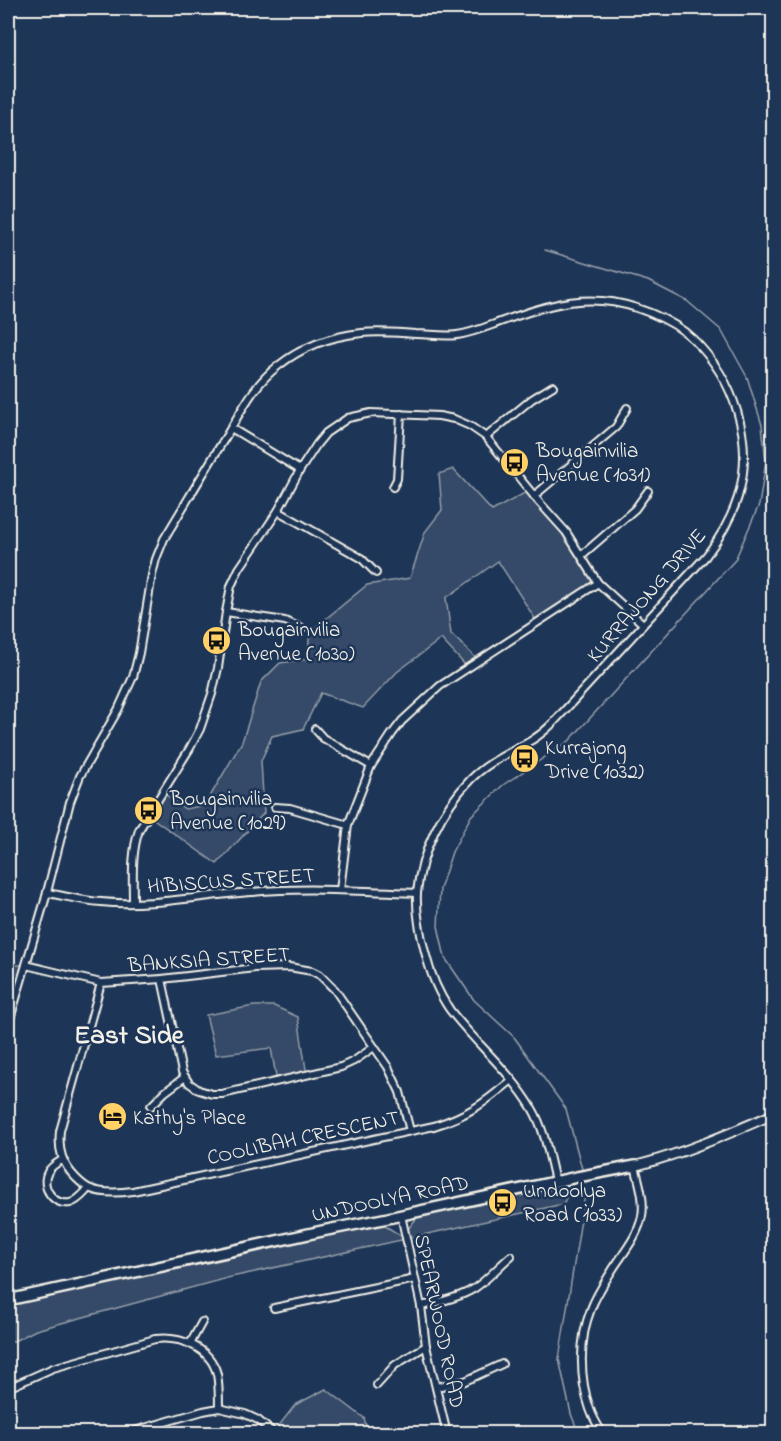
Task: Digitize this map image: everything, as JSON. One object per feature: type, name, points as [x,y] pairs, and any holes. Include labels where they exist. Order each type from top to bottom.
[{"type":"main road","name":"UNDOOLYA ROAD","points":[[8,1300],[311,1233],[635,1166]]},
{"type":"street","name":"KURRAJONG DRIVE","points":[[8,1026],[47,893],[70,802],[79,779],[118,710],[133,677],[156,559],[164,539],[245,402],[261,381],[290,357],[325,340],[363,333],[456,335],[476,331],[553,304],[578,300],[619,303],[657,316],[676,327],[692,338],[717,367],[726,382],[737,410],[743,443],[744,458],[739,494],[728,522],[706,556],[554,723],[534,739],[508,753],[472,778],[458,794],[445,811],[428,849],[417,893],[420,934],[427,961],[440,993],[450,1010],[523,1095],[538,1120],[555,1181]]},
{"type":"street","points":[[486,437],[532,399],[553,386]]},
{"type":"street","points":[[534,496],[616,427],[627,408]]},
{"type":"street","points":[[133,903],[132,862],[135,842],[139,830],[200,729],[218,668],[231,586],[239,569],[278,511],[316,444],[326,433],[348,418],[372,413],[439,416],[470,426],[486,437],[566,532],[598,583],[643,624]]},
{"type":"street","points":[[393,487],[396,479],[401,414]]},
{"type":"street","points":[[231,428],[300,470]]},
{"type":"street","points":[[582,555],[635,509],[648,491]]},
{"type":"street","points":[[278,511],[361,558],[376,573]]},
{"type":"street","points":[[340,890],[348,825],[371,766],[402,722],[440,686],[598,583]]},
{"type":"street","points":[[226,612],[285,621],[303,628]]},
{"type":"street","points":[[315,729],[323,738],[371,766]]},
{"type":"street","points":[[275,807],[290,808],[348,825]]},
{"type":"street","name":"HIBISCUS STREET","points":[[47,893],[102,902],[133,903],[254,891],[340,890],[417,893]]},
{"type":"street","name":"BANKSIA STREET","points":[[26,965],[101,983],[162,979],[255,968],[289,967],[312,971],[320,975],[335,990],[388,1067],[400,1092],[410,1131]]},
{"type":"street","points":[[162,979],[182,1072],[189,1083],[198,1090],[222,1094],[341,1067],[374,1047]]},
{"type":"street","points":[[62,1160],[47,1173],[45,1180],[48,1193],[58,1202],[72,1203],[88,1189],[70,1172],[62,1160],[59,1148],[60,1131],[101,983]]},
{"type":"street","points":[[151,1106],[185,1077]]},
{"type":"street","name":"COOLIBAH CRESCENT","points":[[88,1189],[121,1193],[133,1191],[434,1126],[467,1114],[484,1104],[512,1080]]},
{"type":"street","name":"UNDOOLYA ROAD","points":[[635,1166],[722,1136],[774,1114]]},
{"type":"street","points":[[603,1434],[589,1407],[585,1391],[584,1339],[591,1308],[631,1242],[642,1216],[641,1195],[635,1166]]},
{"type":"street","name":"SPEARWOOD ROAD","points":[[401,1215],[421,1306],[426,1346],[447,1434]]},
{"type":"street","points":[[421,1306],[455,1297],[476,1287],[511,1256]]},
{"type":"street","points":[[273,1308],[415,1280]]},
{"type":"street","points":[[190,1344],[202,1322]]},
{"type":"street","points":[[8,1389],[53,1368],[155,1338],[167,1337],[190,1344],[207,1356],[217,1375],[219,1408]]},
{"type":"street","points":[[377,1385],[395,1365],[426,1346]]},
{"type":"street","points":[[436,1387],[465,1381],[502,1364]]},
{"type":"street","points":[[124,1434],[219,1408],[245,1414],[258,1420],[275,1434]]},
{"type":"shaded area","points":[[453,469],[492,511],[530,490],[566,532],[598,583],[537,622],[498,561],[446,598],[451,634],[478,660],[467,667],[441,639],[397,672],[363,708],[321,693],[303,729],[272,736],[261,761],[264,813],[217,864],[148,815],[162,792],[185,809],[205,805],[242,742],[261,682],[280,663],[308,659],[309,639],[317,626],[367,585],[410,578],[425,532],[442,510],[439,474]]},
{"type":"shaded area","points":[[8,965],[26,965],[8,1026]]},
{"type":"shaded area","points":[[254,1006],[274,1006],[298,1017],[307,1076],[277,1082],[271,1048],[216,1055],[206,1015]]},
{"type":"shaded area","points":[[577,1177],[563,1204],[409,1238],[408,1229],[423,1210]]},
{"type":"shaded area","points":[[376,1220],[406,1239],[227,1278],[36,1330],[8,1344],[8,1300]]},
{"type":"shaded area","points":[[326,1389],[364,1418],[368,1433],[274,1432],[295,1405]]},
{"type":"waterway","points":[[545,250],[648,281],[687,301],[721,330],[747,377],[762,425],[766,461],[759,505],[735,560],[569,741],[503,785],[471,816],[452,852],[440,889],[438,926],[445,958],[474,1000],[514,1037],[566,1109],[582,1169]]},
{"type":"waterway","points":[[579,1434],[571,1414],[559,1359],[586,1188]]},
{"type":"place","name":"Bougainvilia Avenue (1031)","points":[[515,462]]},
{"type":"place","name":"Bougainvilia Avenue (1030)","points":[[217,641]]},
{"type":"place","name":"Kurrajong Drive (1032)","points":[[524,759]]},
{"type":"place","name":"Bougainvilia Avenue (1029)","points":[[149,810]]},
{"type":"place","name":"Kathy's Place","points":[[112,1117]]},
{"type":"place","name":"Undoolya Road (1033)","points":[[502,1202]]},
{"type":"district","name":"East Side","points":[[129,1034]]}]
